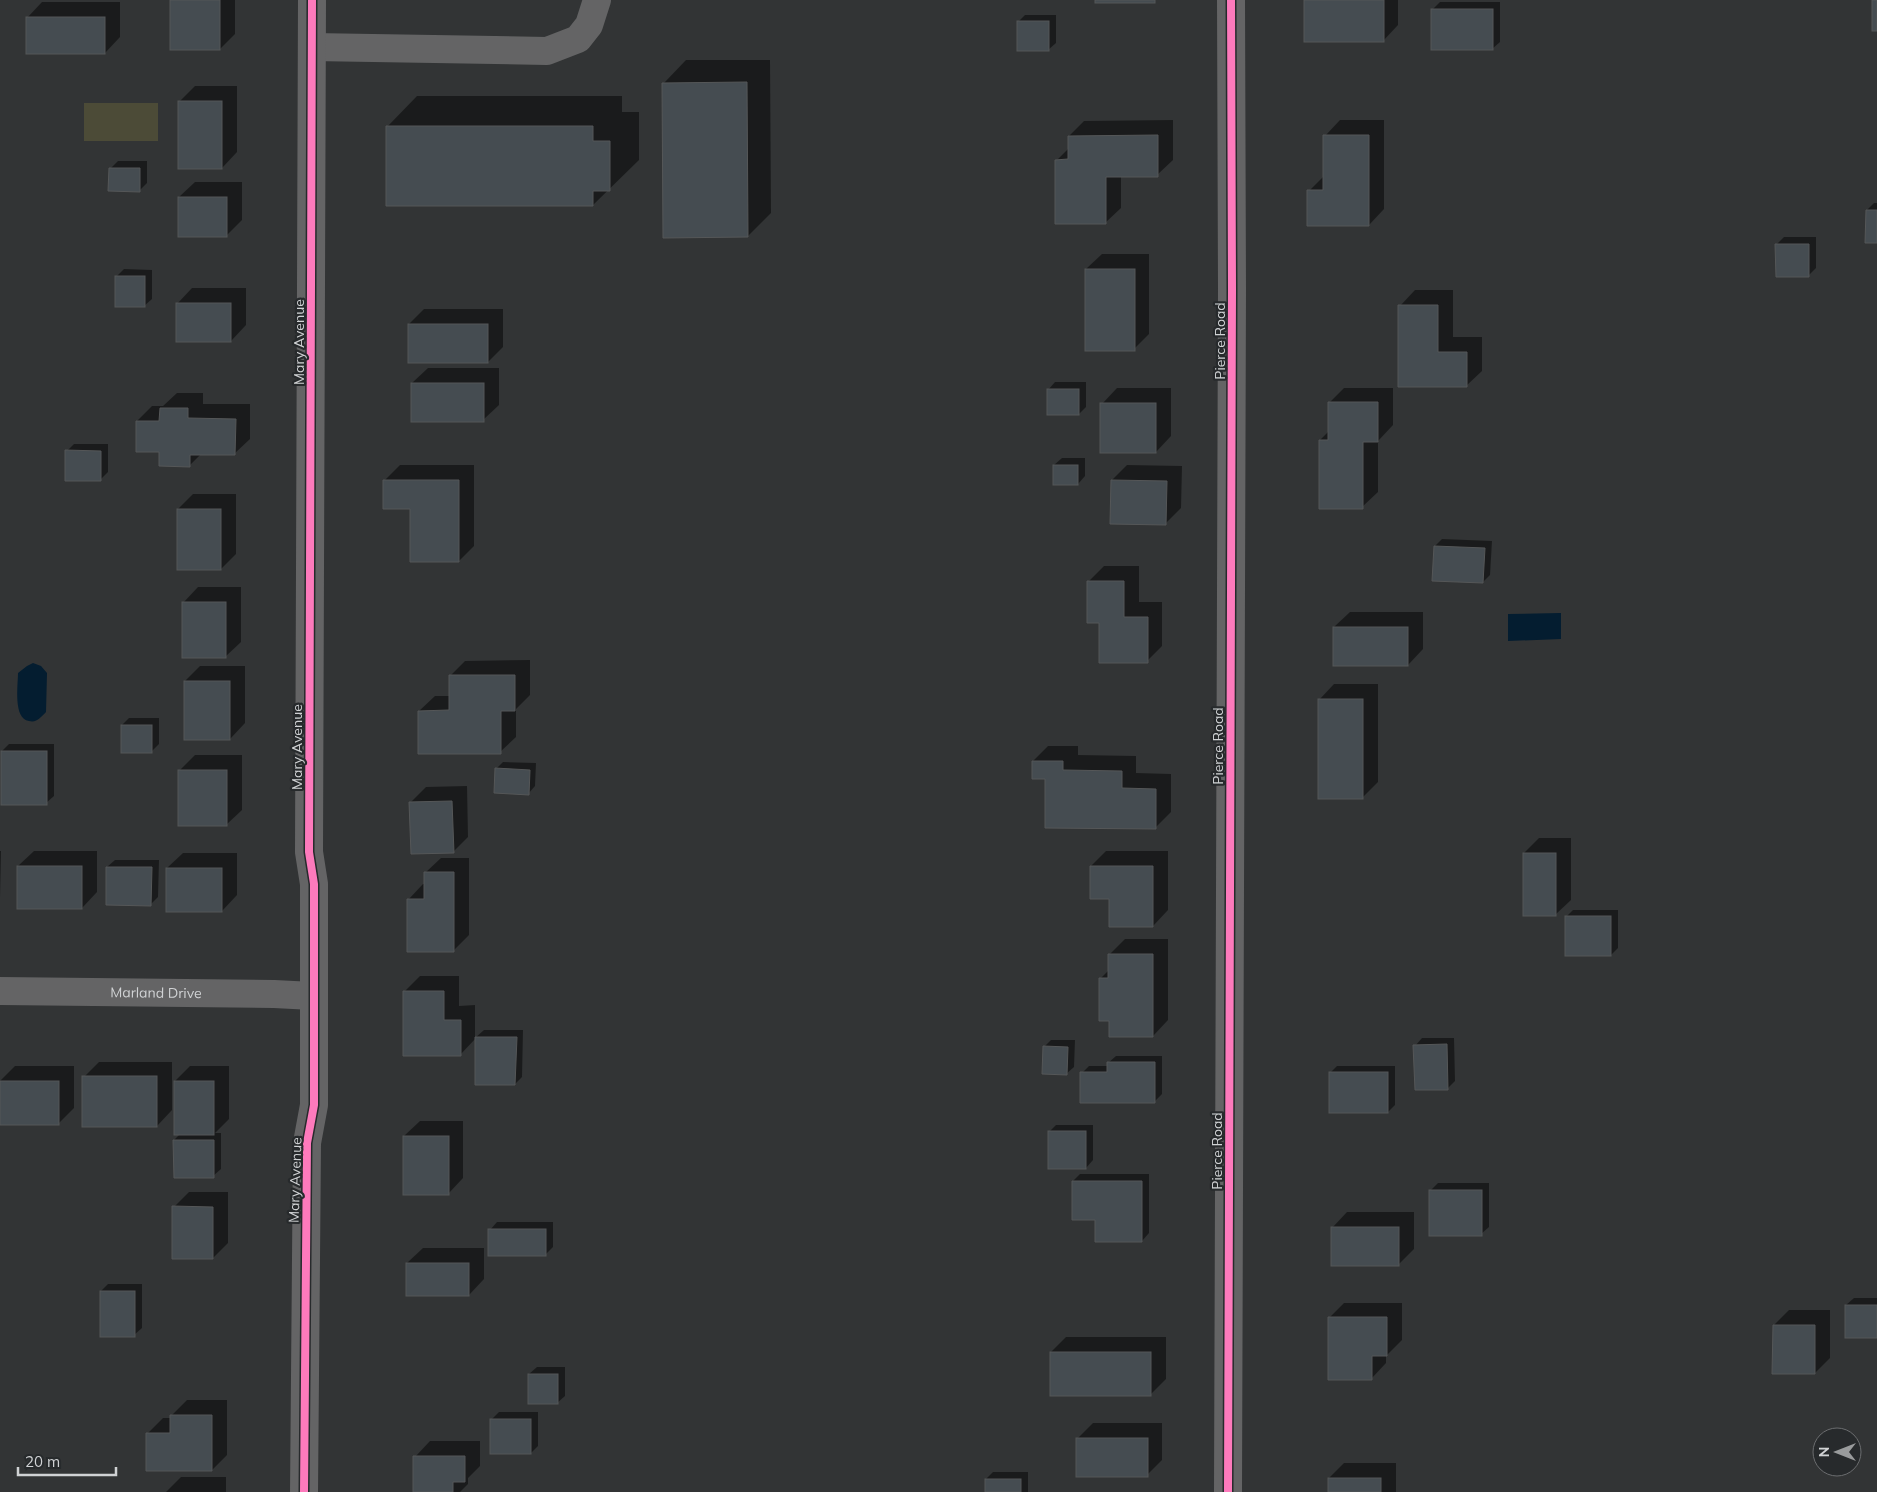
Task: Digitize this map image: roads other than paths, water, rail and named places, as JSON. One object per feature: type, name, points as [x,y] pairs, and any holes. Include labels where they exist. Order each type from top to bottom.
[{"type":"street","name":"Mary Avenue","points":[[304,1492],[307,1143],[314,1105],[314,884],[310,852],[312,0]]},
{"type":"street","points":[[312,47],[547,51],[578,39],[589,25],[597,0]]},
{"type":"street","name":"Pierce Road","points":[[1228,1492],[1232,300],[1231,0]]},
{"type":"street","name":"Marland Drive","points":[[0,991],[313,996]]},
{"type":"water","points":[[1561,613],[1561,639],[1508,641],[1508,614]]},
{"type":"water","points":[[33,663],[41,666],[47,673],[46,712],[39,719],[29,721],[24,719],[18,708],[18,673]]}]
